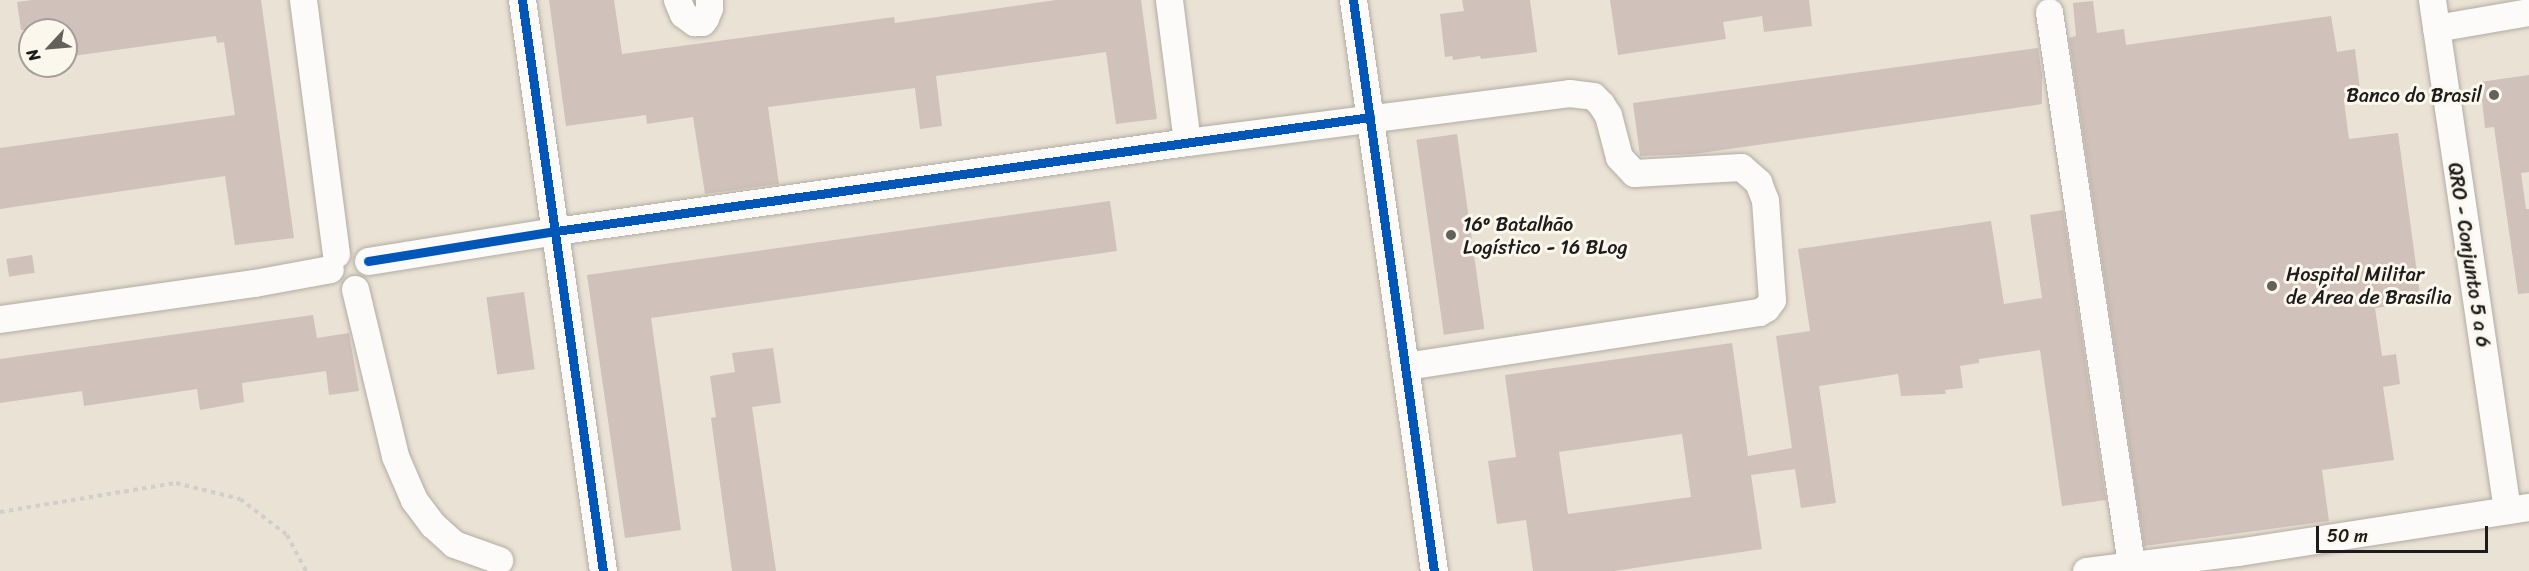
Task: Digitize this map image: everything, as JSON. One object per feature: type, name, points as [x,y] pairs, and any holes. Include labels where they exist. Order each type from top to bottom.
[{"type":"street","points":[[0,319],[254,283],[333,261],[350,249],[364,255],[368,261],[368,278],[355,289],[346,289],[337,285],[331,278],[333,261],[303,0]]},
{"type":"street","points":[[522,0],[603,571]]},
{"type":"street","points":[[677,0],[683,14],[694,22],[702,22],[705,18],[709,0]]},
{"type":"street","points":[[1169,0],[1188,142]]},
{"type":"street","points":[[1353,0],[1434,571]]},
{"type":"street","name":"QRO - Conjunto 5 a 6","points":[[2432,0],[2518,508]]},
{"type":"street","points":[[2049,12],[2131,564]]},
{"type":"street","points":[[2436,28],[2529,12]]},
{"type":"street","points":[[368,261],[556,231],[1188,142],[1569,93],[1593,96],[1608,115],[1618,157],[1634,173],[1741,167],[1758,182],[1765,200],[1772,300],[1766,308],[1759,312],[1405,366]]},
{"type":"street","points":[[355,289],[395,456],[414,500],[433,525],[454,544],[500,560]]},
{"type":"street","points":[[2086,571],[2236,552],[2518,508]]},
{"type":"path","points":[[0,512],[176,483],[240,499],[288,535],[306,571]]},
{"type":"building","points":[[32,0],[261,0],[294,238],[235,245],[225,176],[0,209],[0,148],[235,115],[224,42],[217,43],[216,36],[78,55],[78,18],[19,18],[17,2]]},
{"type":"building","points":[[549,0],[614,0],[622,54],[894,17],[895,23],[1056,0],[1141,0],[1157,119],[1116,124],[1106,52],[936,76],[942,126],[920,129],[915,88],[768,107],[779,184],[705,194],[693,117],[647,124],[646,115],[566,126]]},
{"type":"building","points":[[1462,0],[1530,0],[1537,52],[1481,59],[1480,56],[1453,60],[1452,56],[1445,57],[1440,14],[1464,11]]},
{"type":"building","points":[[1610,0],[1809,0],[1812,26],[1764,32],[1762,16],[1723,22],[1726,39],[1618,55]]},
{"type":"building","points":[[2093,1],[2097,33],[2124,29],[2126,45],[2331,16],[2337,52],[2355,49],[2361,98],[2344,101],[2349,139],[2398,133],[2421,302],[2375,308],[2382,356],[2396,354],[2400,384],[2383,387],[2394,460],[2322,470],[2329,521],[2144,546],[2069,38],[2076,36],[2073,3]]},
{"type":"building","points":[[2038,48],[2042,74],[2042,104],[1694,154],[1640,156],[1633,103]]},
{"type":"building","points":[[2529,75],[2529,172],[2521,173],[2526,209],[2529,209],[2529,293],[2518,294],[2494,127],[2485,128],[2480,82]]},
{"type":"building","name":"16º Batalhão Logístico - 16 BLog","points":[[1457,134],[1484,329],[1444,335],[1416,140]]},
{"type":"building","points":[[1110,201],[1117,251],[651,318],[681,530],[625,538],[587,275]]},
{"type":"building","points":[[2063,210],[2106,500],[2062,506],[2040,350],[1979,359],[1979,363],[1960,366],[1963,388],[1945,390],[1946,394],[1901,396],[1898,374],[1819,386],[1836,503],[1801,508],[1795,469],[1751,475],[1762,549],[1614,571],[1533,571],[1526,520],[1497,524],[1488,461],[1516,457],[1505,375],[1732,343],[1748,456],[1792,448],[1776,336],[1810,331],[1798,249],[1991,221],[2004,304],[2042,298],[2030,215]],"holes":[[[1682,434],[1691,497],[1568,514],[1559,452]]]},
{"type":"building","points":[[32,255],[35,273],[9,277],[6,259]]},
{"type":"building","points":[[524,292],[535,369],[497,375],[486,297]]},
{"type":"building","points":[[313,315],[317,338],[349,333],[359,391],[329,395],[326,371],[242,383],[244,402],[200,410],[197,389],[84,406],[82,391],[0,403],[0,359]]},
{"type":"building","points":[[773,348],[781,403],[752,407],[776,571],[732,571],[711,418],[716,417],[710,376],[735,372],[732,353]]},
{"type":"cycle path","points":[[522,0],[603,571]]},
{"type":"cycle path","points":[[1353,0],[1434,571]]},
{"type":"cycle path","points":[[368,261],[556,231],[1370,117]]},
{"type":"place","name":"Banco do Brasil","points":[[2494,95]]},
{"type":"place","name":"16º Batalhão Logístico - 16 BLog","points":[[1451,235]]},
{"type":"place","name":"Hospital Militar de Área de Brasília","points":[[2272,286]]}]
